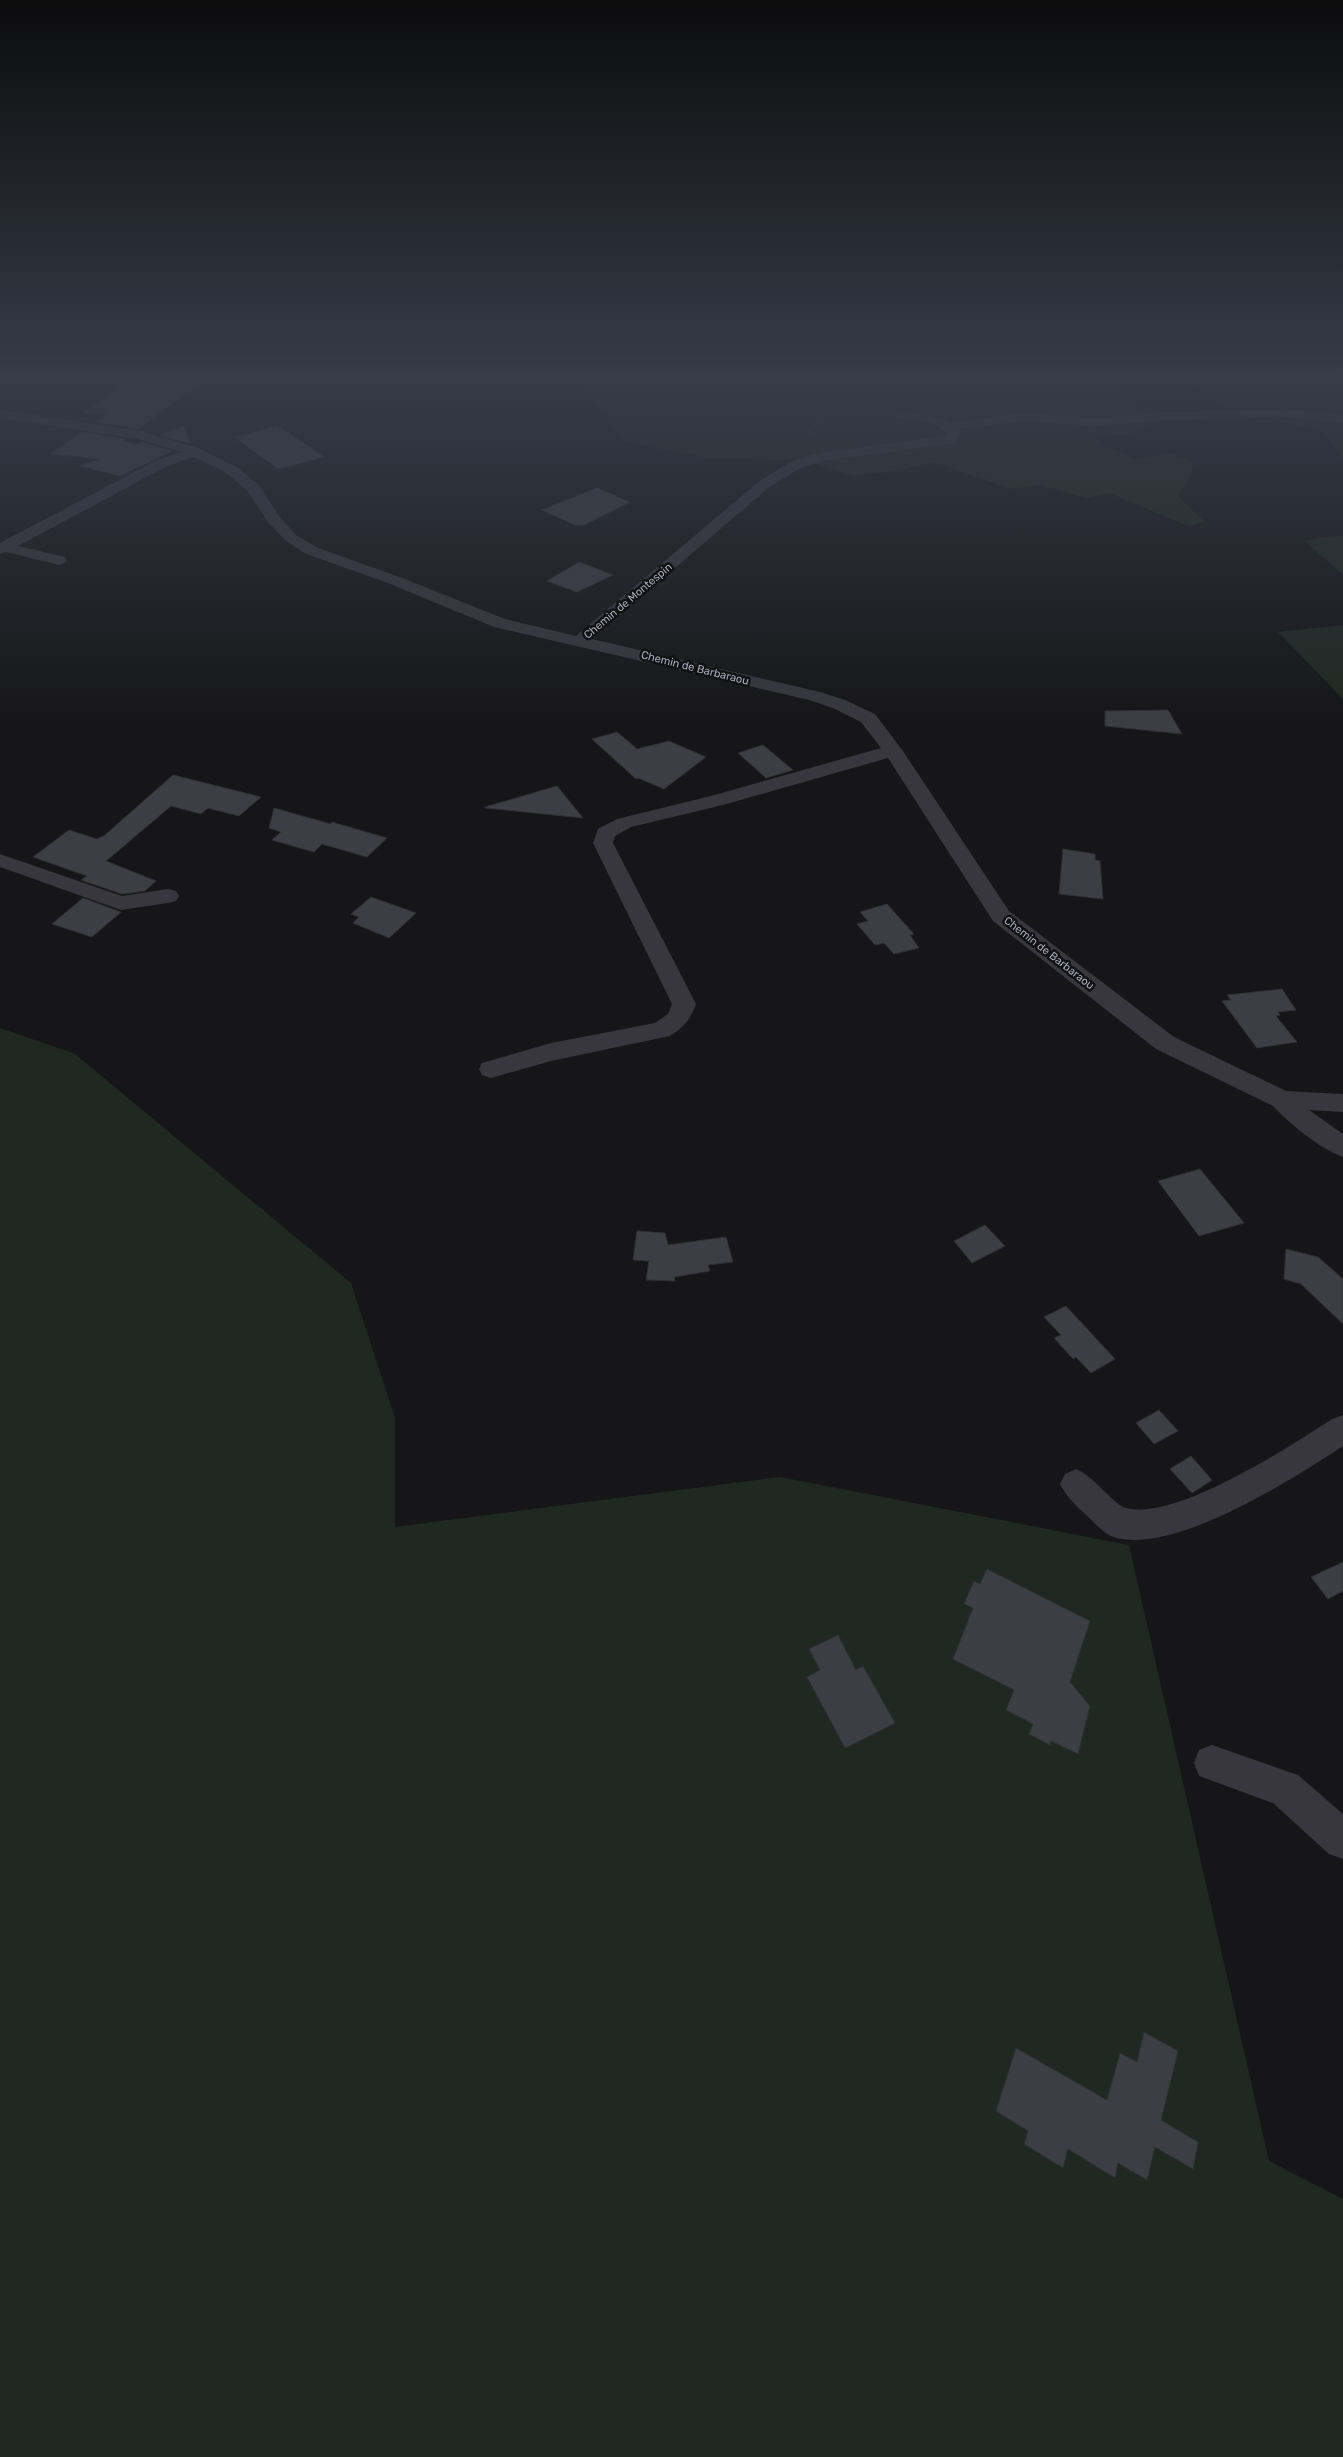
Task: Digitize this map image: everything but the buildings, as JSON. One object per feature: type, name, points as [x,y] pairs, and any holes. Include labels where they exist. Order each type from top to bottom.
[{"type":"street","points":[[2,548],[106,493]]},
{"type":"street","name":"Chemin de Barbaraou","points":[[257,493],[273,519],[291,538],[312,551],[394,580],[500,622],[581,640],[839,704],[868,718],[893,751],[1001,916],[1165,1043],[1282,1100]]},
{"type":"street","name":"Chemin de Montespin","points":[[581,640],[754,493]]},
{"type":"street","points":[[2,548],[59,560]]},
{"type":"street","points":[[491,1069],[551,1052],[662,1030],[677,1022],[681,1014],[684,1004],[603,843],[605,833],[624,823],[716,801],[893,751]]},
{"type":"street","points":[[0,860],[121,903],[168,896]]},
{"type":"street","points":[[1282,1100],[1343,1103]]},
{"type":"street","points":[[1282,1100],[1296,1114],[1343,1147]]},
{"type":"street","points":[[1076,1484],[1118,1524],[1151,1525],[1204,1508],[1280,1470],[1343,1429]]},
{"type":"street","points":[[1212,1763],[1285,1788],[1343,1840]]},
{"type":"shaded area","points":[[1067,493],[1180,493],[1178,496],[1205,522],[1189,526],[1109,493],[1086,498]]},
{"type":"shaded area","points":[[1343,536],[1343,575],[1305,541],[1320,537]]},
{"type":"shaded area","points":[[1343,625],[1343,699],[1278,632]]},
{"type":"shaded area","points":[[0,1028],[75,1054],[351,1283],[395,1418],[395,1527],[780,1477],[1129,1545],[1269,2161],[1343,2199],[1343,2457],[0,2457]]}]
